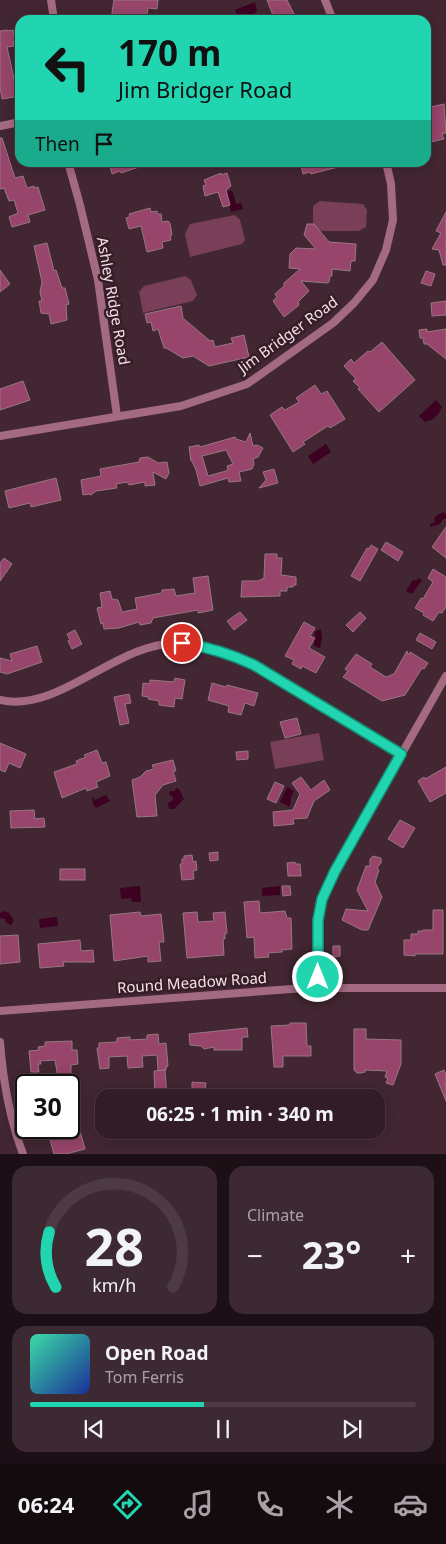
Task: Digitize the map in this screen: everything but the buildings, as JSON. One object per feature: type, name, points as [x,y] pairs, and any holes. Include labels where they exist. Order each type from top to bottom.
[{"type":"street","points":[[51,0],[53,15]]},
{"type":"street","points":[[326,0],[331,15]]},
{"type":"street","points":[[0,126],[15,123]]},
{"type":"street","name":"Ashley Ridge Road","points":[[69,167],[98,280],[117,416]]},
{"type":"street","name":"Jim Bridger Road","points":[[0,436],[182,406],[247,384],[333,324],[373,280],[386,250],[393,220],[391,184],[387,167]]},
{"type":"street","points":[[0,700],[9,702],[32,699],[56,692],[134,652],[148,647],[182,643],[209,647],[254,665],[401,754]]},
{"type":"street","points":[[318,988],[318,920],[322,899],[335,871],[446,676]]},
{"type":"street","name":"Round Meadow Road","points":[[0,1011],[318,988],[446,988]]},
{"type":"street","points":[[0,1042],[4,1086],[16,1135],[23,1154]]},
{"type":"shaded area","points":[[255,2],[257,12],[250,15],[237,15],[235,10]]},
{"type":"shaded area","points":[[232,190],[236,204],[241,203],[243,209],[231,212],[226,192]]},
{"type":"shaded area","points":[[320,201],[363,204],[367,210],[366,227],[359,231],[321,231],[313,224],[313,206]]},
{"type":"shaded area","points":[[235,215],[240,220],[245,240],[242,244],[190,257],[185,234],[190,224]]},
{"type":"shaded area","points":[[185,276],[191,280],[197,295],[193,301],[143,313],[139,292],[144,286]]},
{"type":"shaded area","points":[[436,400],[442,407],[441,410],[434,418],[425,422],[419,416]]},
{"type":"shaded area","points":[[326,444],[331,452],[313,464],[308,456]]},
{"type":"shaded area","points":[[444,512],[446,518],[440,524],[430,527],[430,524],[435,522],[434,518]]},
{"type":"shaded area","points":[[419,578],[422,580],[412,594],[406,591],[413,580]]},
{"type":"shaded area","points":[[321,629],[322,639],[320,648],[314,646],[315,632]]},
{"type":"shaded area","points":[[319,733],[324,760],[275,769],[270,742]]},
{"type":"shaded area","points":[[287,787],[294,791],[290,807],[280,802]]},
{"type":"shaded area","points":[[176,788],[179,789],[184,799],[174,809],[169,809],[168,803],[173,800],[173,797],[169,794],[170,791],[175,791]]},
{"type":"shaded area","points":[[106,795],[110,801],[96,808],[92,798],[95,800]]},
{"type":"shaded area","points":[[140,886],[141,902],[132,902],[131,898],[121,899],[120,888]]},
{"type":"shaded area","points":[[280,886],[280,895],[262,896],[262,888]]},
{"type":"shaded area","points":[[4,911],[9,913],[14,920],[11,925],[6,923],[5,919],[0,918],[0,913]]},
{"type":"shaded area","points":[[57,917],[58,926],[40,928],[39,919]]},
{"type":"route","points":[[182,643],[209,647],[254,665],[401,754],[335,871],[322,899],[318,920],[318,977]]}]
